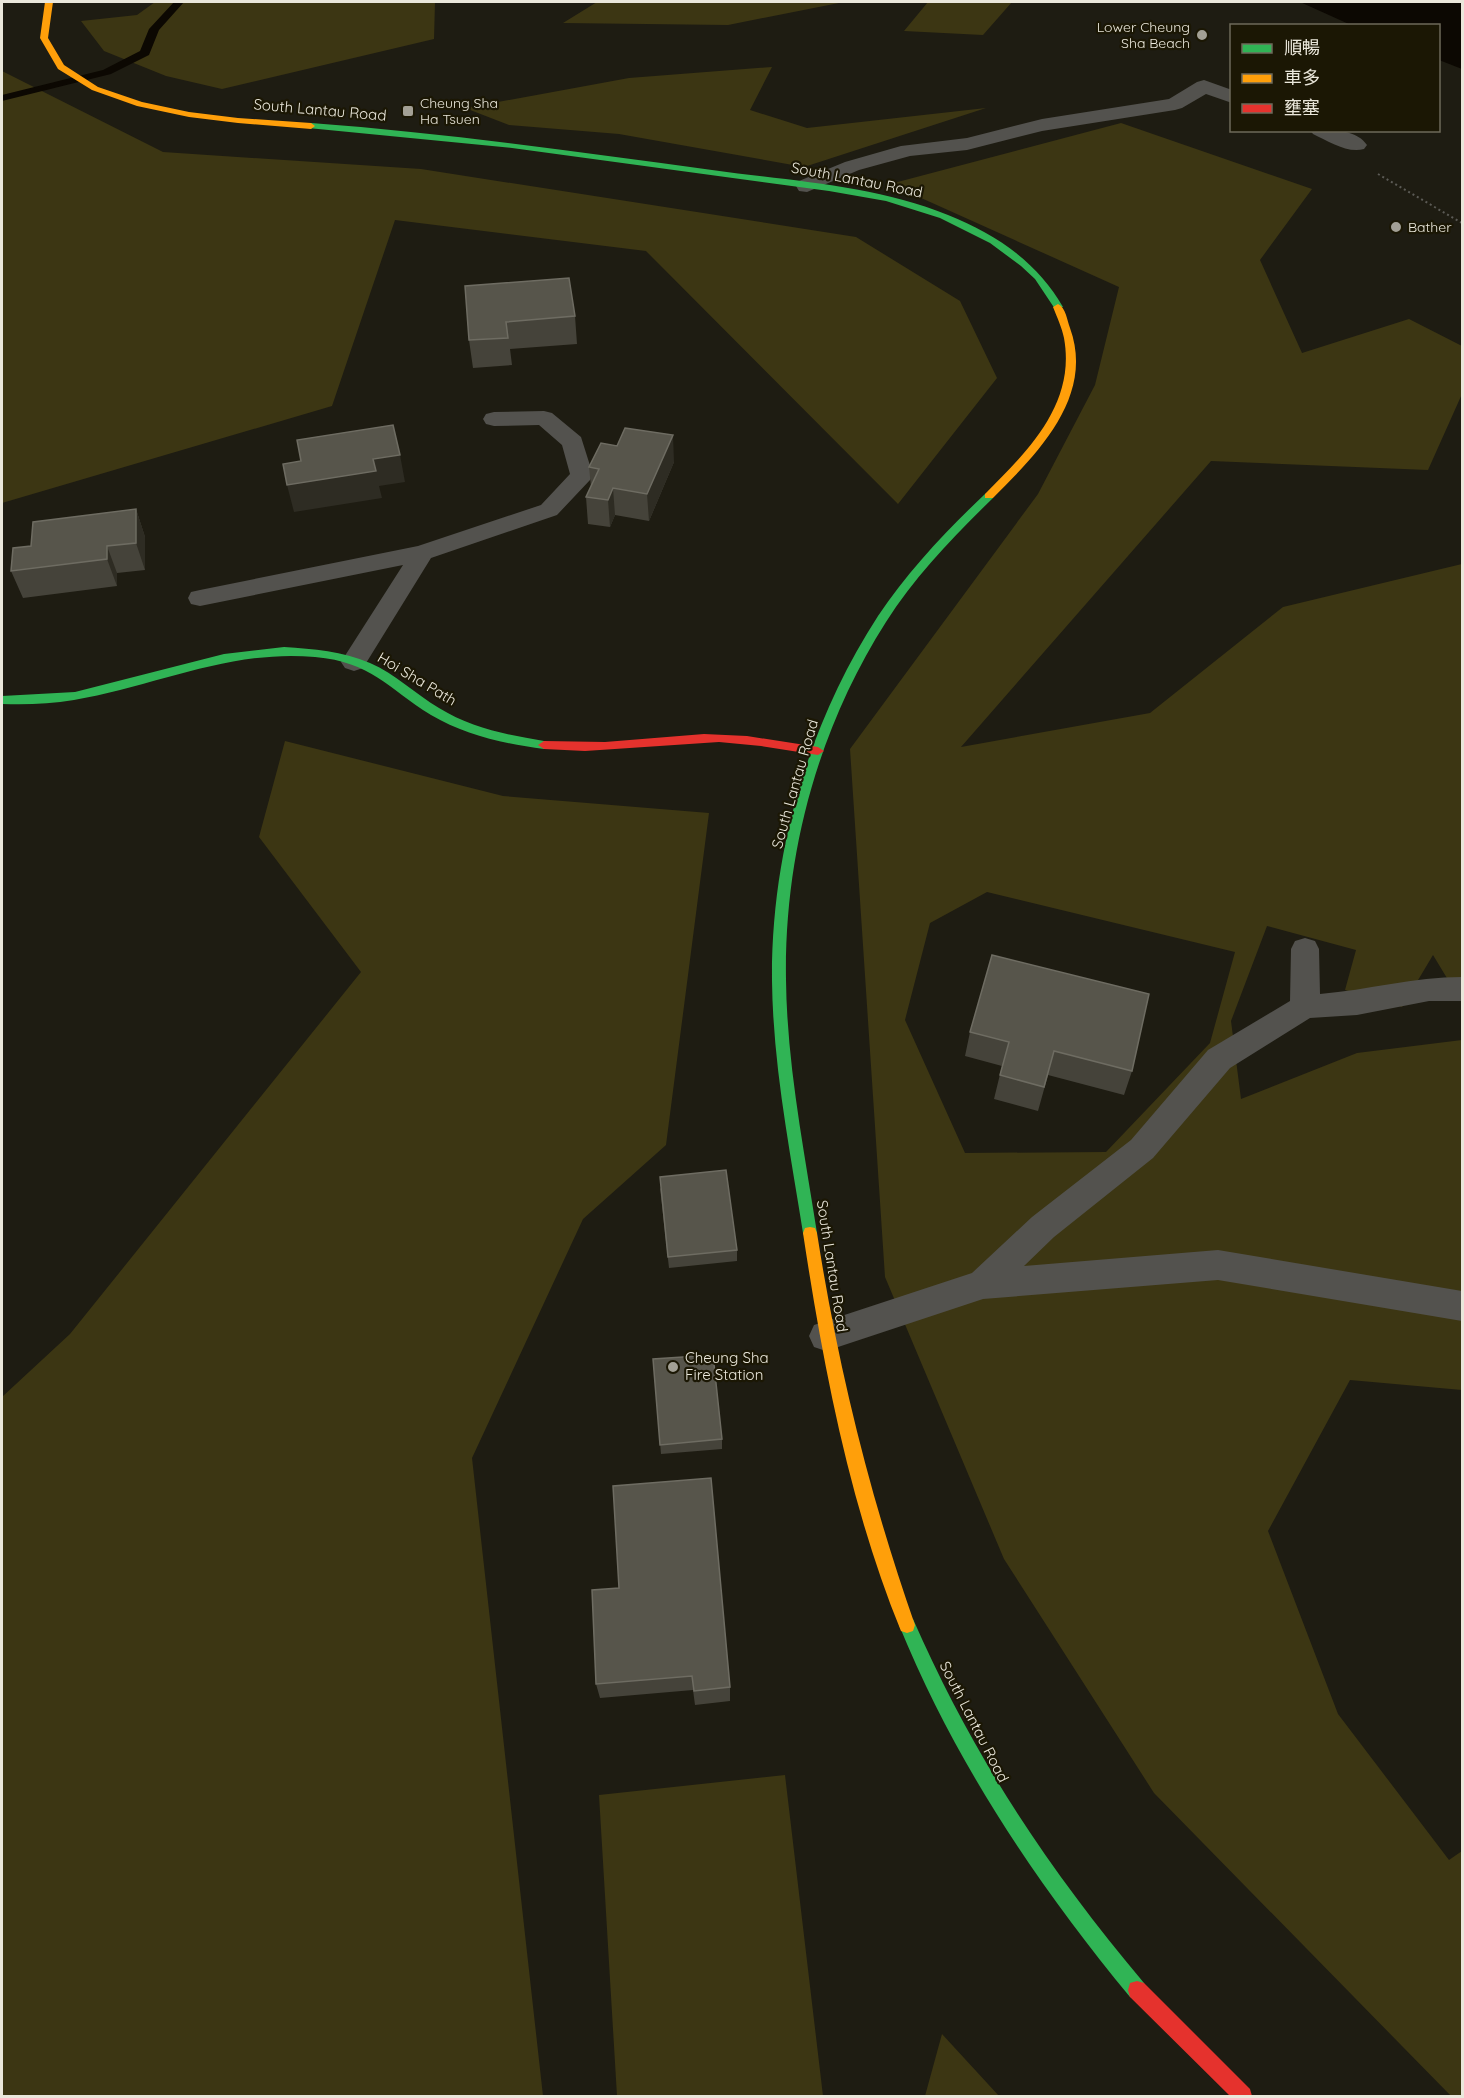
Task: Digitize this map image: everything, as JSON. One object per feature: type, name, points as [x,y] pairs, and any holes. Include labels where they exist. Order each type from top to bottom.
[{"type":"main road","name":"South Lantau Road","points":[[49,2],[44,11],[41,33],[49,55],[62,67],[89,84],[136,104],[195,115],[509,143],[883,199],[958,222],[997,243],[1032,272],[1052,297],[1067,328],[1072,359],[1070,388],[1049,427],[1015,468],[936,550],[885,615],[836,704],[818,751],[797,826],[785,886],[779,946],[786,1074],[826,1336],[845,1422],[868,1509],[909,1627],[943,1704],[981,1776],[1046,1876],[1106,1953],[1170,2025],[1243,2097]]},
{"type":"main road","name":"Hoi Sha Path","points":[[2,700],[34,702],[66,698],[225,657],[259,652],[291,651],[324,654],[379,671],[428,707],[464,725],[504,738],[548,746],[593,748],[680,739],[722,738],[763,741],[818,751]]},
{"type":"street","points":[[807,186],[852,165],[908,150],[967,144],[1042,125],[1175,104],[1204,86],[1230,96]]},
{"type":"street","points":[[1325,132],[1357,145]]},
{"type":"lane","points":[[200,598],[422,553],[549,510],[582,476],[573,442],[544,418],[494,419]]},
{"type":"lane","points":[[354,662],[422,553]]},
{"type":"lane","points":[[1305,949],[1305,1007]]},
{"type":"lane","points":[[983,1284],[1043,1227],[1142,1149],[1219,1059],[1305,1007],[1357,1003],[1429,989],[1462,989]]},
{"type":"lane","points":[[826,1336],[983,1284],[1218,1265],[1462,1306]]},
{"type":"path","points":[[1357,145],[1347,151],[1361,164],[1462,223]]},
{"type":"shaded area","points":[[155,2],[435,2],[434,39],[222,89],[166,76],[104,51],[81,21],[137,15]]},
{"type":"shaded area","points":[[597,2],[844,2],[728,25],[563,23]]},
{"type":"shaded area","points":[[928,2],[1012,2],[983,35],[904,31]]},
{"type":"shaded area","points":[[1300,2],[1462,2],[1462,69],[1440,60],[1440,24],[1349,24]]},
{"type":"shaded area","points":[[772,67],[750,110],[807,128],[986,108],[804,167],[619,134],[509,125],[465,108],[629,78]]},
{"type":"shaded area","points":[[2,71],[163,152],[421,169],[856,237],[960,301],[997,378],[898,504],[646,251],[395,220],[332,406],[2,503]]},
{"type":"shaded area","points":[[1121,123],[1312,189],[1260,260],[1302,353],[1409,319],[1462,346],[1462,394],[1428,470],[1211,461],[961,747],[1150,713],[1283,607],[1462,564],[1462,1003],[1433,955],[1402,1007],[1345,990],[1356,950],[1267,926],[1231,1021],[1241,1099],[1357,1053],[1462,1040],[1462,1390],[1350,1380],[1268,1531],[1338,1714],[1449,1860],[1462,1851],[1462,2096],[1451,2096],[1154,1793],[1004,1559],[885,1277],[850,749],[1038,494],[1095,385],[1119,287],[890,184]],"holes":[[[987,892],[1235,952],[1210,1043],[1106,1152],[965,1153],[905,1020],[930,923]]]},
{"type":"shaded area","points":[[285,741],[503,796],[709,813],[666,1145],[583,1219],[472,1458],[543,2096],[2,2096],[2,1397],[70,1334],[361,972],[259,837]]},
{"type":"shaded area","points":[[785,1775],[823,2096],[617,2096],[599,1795]]},
{"type":"shaded area","points":[[942,2034],[999,2096],[925,2096]]},
{"type":"building","points":[[569,278],[575,316],[506,322],[508,338],[469,340],[465,286]]},
{"type":"building","points":[[393,425],[400,455],[373,459],[376,471],[287,485],[283,464],[301,461],[297,440]]},
{"type":"building","points":[[625,428],[673,435],[647,494],[613,488],[608,500],[586,497],[599,469],[589,467],[601,443],[617,446]]},
{"type":"building","points":[[136,509],[136,543],[107,546],[107,559],[11,571],[13,548],[31,546],[33,522]]},
{"type":"building","points":[[992,955],[1149,994],[1132,1071],[1054,1051],[1044,1087],[1000,1075],[1009,1042],[970,1032]]},
{"type":"building","points":[[726,1170],[737,1250],[668,1257],[660,1177]]},
{"type":"building","points":[[713,1355],[722,1439],[660,1445],[653,1359]]},
{"type":"building","points":[[711,1478],[730,1687],[694,1691],[692,1676],[596,1684],[592,1590],[619,1588],[613,1486]]},
{"type":"waterway","points":[[2,98],[107,72],[145,53],[154,29],[179,2]]},
{"type":"traffic: fast","points":[[311,126],[512,145],[829,188],[887,199],[943,216],[993,241],[1038,277],[1058,307]]},
{"type":"traffic: fast","points":[[810,1233],[791,1108],[780,1013],[780,934],[784,886],[792,839],[818,747],[836,702],[858,660],[882,619],[918,570],[989,496]]},
{"type":"traffic: fast","points":[[2,700],[75,696],[194,665],[254,653],[284,651],[315,653],[335,656],[374,669],[436,712],[462,724],[502,737],[544,745]]},
{"type":"traffic: fast","points":[[907,1625],[953,1724],[1007,1817],[1069,1905],[1137,1990]]},
{"type":"traffic: slow","points":[[49,2],[44,38],[61,67],[95,88],[140,104],[189,114],[238,121],[311,126]]},
{"type":"traffic: slow","points":[[989,496],[1045,434],[1059,412],[1068,389],[1071,364],[1068,336],[1058,307]]},
{"type":"traffic: slow","points":[[810,1233],[827,1333],[848,1432],[875,1529],[907,1625]]},
{"type":"traffic: jam","points":[[544,745],[585,747],[719,738],[818,751]]},
{"type":"traffic: jam","points":[[1137,1990],[1243,2096]]},
{"type":"place","name":"Lower Cheung Sha Beach","points":[[1202,35]]},
{"type":"place","name":"Cheung Sha Ha Tsuen","points":[[408,111]]},
{"type":"place","name":"Bather","points":[[1396,227]]},
{"type":"place","name":"Cheung Sha Fire Station","points":[[673,1367]]}]
